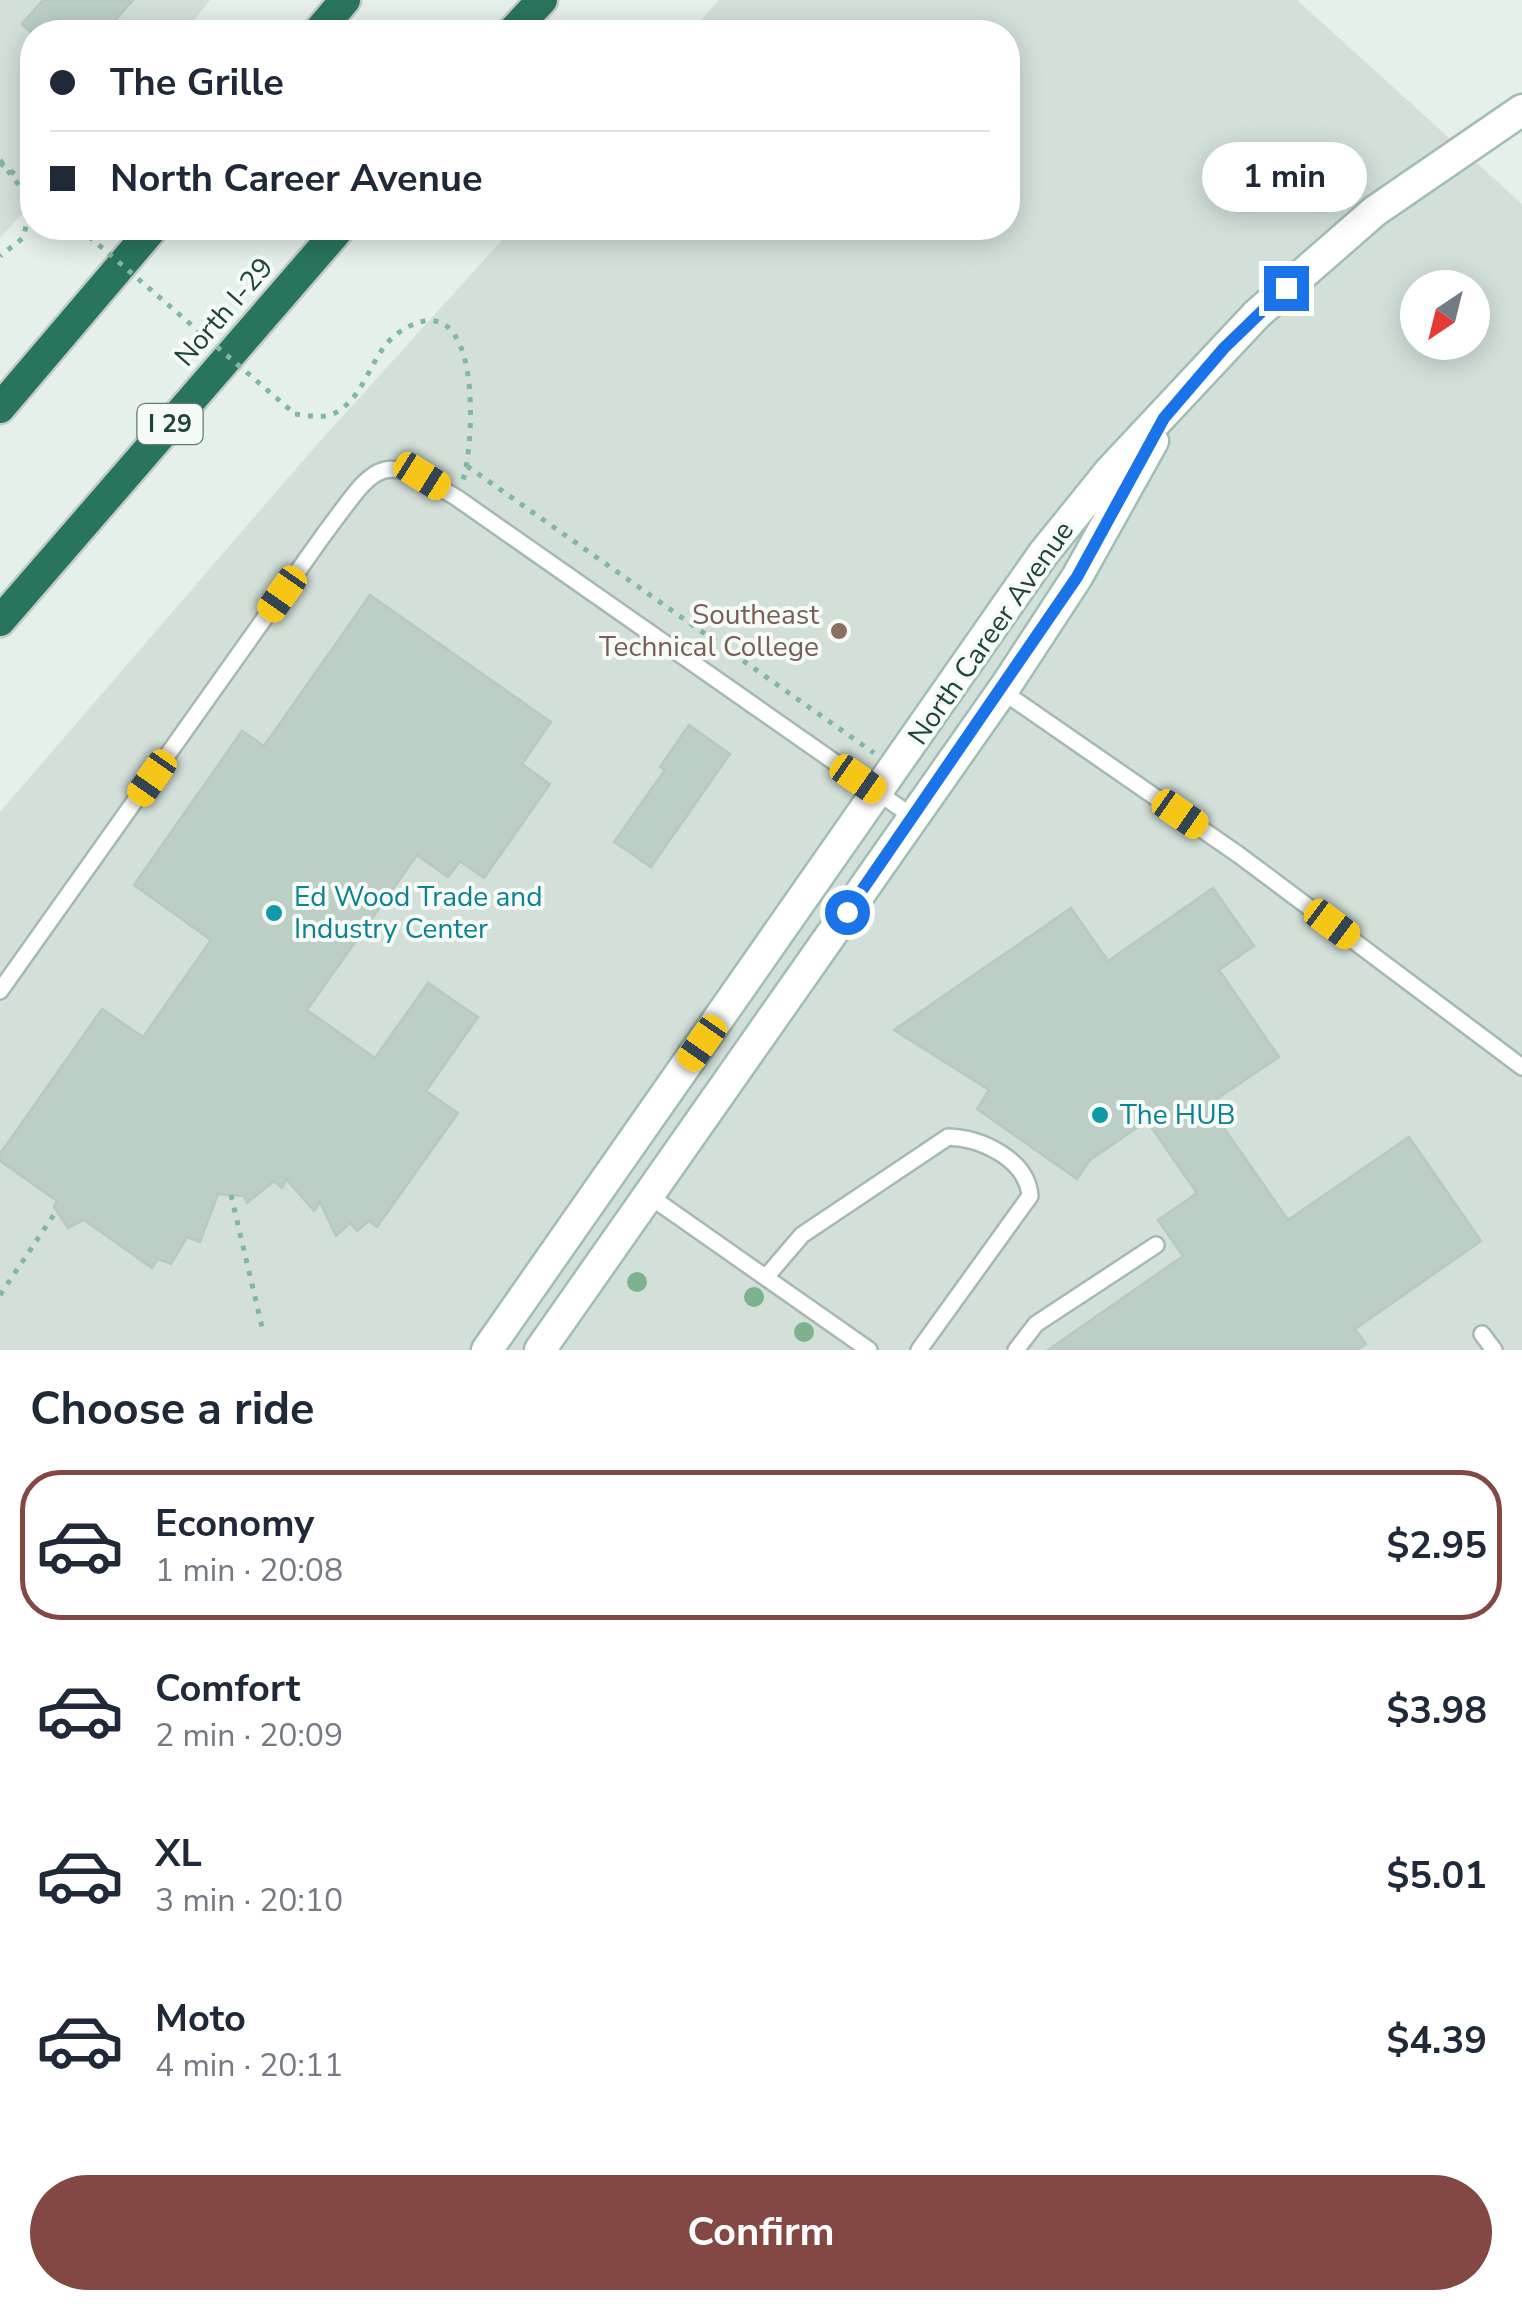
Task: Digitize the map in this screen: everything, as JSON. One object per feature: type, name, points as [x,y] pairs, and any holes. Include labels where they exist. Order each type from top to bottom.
[{"type":"highway","points":[[328,20],[346,0]]},
{"type":"highway","points":[[521,20],[542,0]]},
{"type":"highway","points":[[0,408],[143,240]]},
{"type":"highway","name":"North I-29","points":[[0,621],[330,240]]},
{"type":"highway","points":[[0,376],[59,338]]},
{"type":"street","name":"North Career Avenue","points":[[487,1350],[1043,554],[1110,472],[1164,418],[1224,348],[1314,262],[1436,166],[1522,110]]},
{"type":"street","name":"North Career Avenue","points":[[540,1350],[1002,691],[1077,577],[1164,418]]},
{"type":"lane","points":[[0,991],[334,521],[362,484],[392,468],[408,468],[457,498],[886,780],[913,817]]},
{"type":"lane","points":[[1002,691],[1239,855],[1522,1067]]},
{"type":"lane","points":[[766,1278],[802,1235],[948,1137],[972,1138],[1016,1164],[1029,1181],[1030,1196],[919,1350]]},
{"type":"lane","points":[[648,1195],[869,1350]]},
{"type":"lane","points":[[1016,1350],[1036,1324],[1156,1244]]},
{"type":"lane","points":[[1482,1334],[1494,1350]]},
{"type":"path","points":[[0,162],[20,178]]},
{"type":"path","points":[[0,162],[20,188]]},
{"type":"path","points":[[0,256],[20,240]]},
{"type":"path","points":[[93,240],[295,414],[324,418],[340,411],[395,334],[422,323],[441,325],[456,335],[465,352],[472,429],[467,466],[886,780]]},
{"type":"path","points":[[232,1195],[262,1326]]},
{"type":"path","points":[[0,1295],[57,1210]]},
{"type":"shaded area","points":[[0,0],[210,0],[194,20],[20,20],[20,216],[0,238]]},
{"type":"shaded area","name":"Southeast Technical College","points":[[719,0],[1297,0],[1522,204],[1522,1350],[0,1350],[0,812],[313,449],[502,240],[1020,240],[1020,20],[701,20]]},
{"type":"building","points":[[43,0],[133,0],[116,20],[26,20]]},
{"type":"building","name":"Ed Wood Trade and Industry Center","points":[[370,595],[551,722],[522,764],[550,784],[484,878],[460,861],[448,877],[417,855],[307,1010],[375,1058],[428,983],[478,1017],[426,1091],[458,1113],[377,1227],[369,1221],[357,1231],[350,1223],[336,1236],[320,1202],[314,1211],[286,1179],[282,1188],[274,1181],[247,1203],[244,1196],[218,1194],[200,1242],[187,1237],[171,1264],[158,1259],[152,1268],[84,1220],[68,1228],[54,1207],[57,1201],[0,1161],[0,1154],[102,1009],[143,1037],[211,940],[134,885],[242,731],[264,746]]},
{"type":"building","points":[[689,725],[730,754],[651,867],[614,842],[665,770],[660,767]]},
{"type":"building","name":"The HUB","points":[[1213,888],[1254,946],[1219,970],[1279,1057],[1208,1105],[1288,1220],[1409,1137],[1481,1241],[1355,1329],[1366,1344],[1357,1350],[1048,1350],[1183,1256],[1158,1220],[1197,1193],[1147,1121],[1090,1160],[1077,1179],[977,1109],[989,1090],[894,1030],[1071,908],[1108,961]]},
{"type":"place","name":"Southeast Technical College","points":[[839,631]]},
{"type":"place","name":"Ed Wood Trade and Industry Center","points":[[274,913]]},
{"type":"place","name":"The HUB","points":[[1100,1115]]},
{"type":"route","points":[[847,912],[1077,577],[1131,485],[1164,418],[1224,348],[1286,288]]}]
